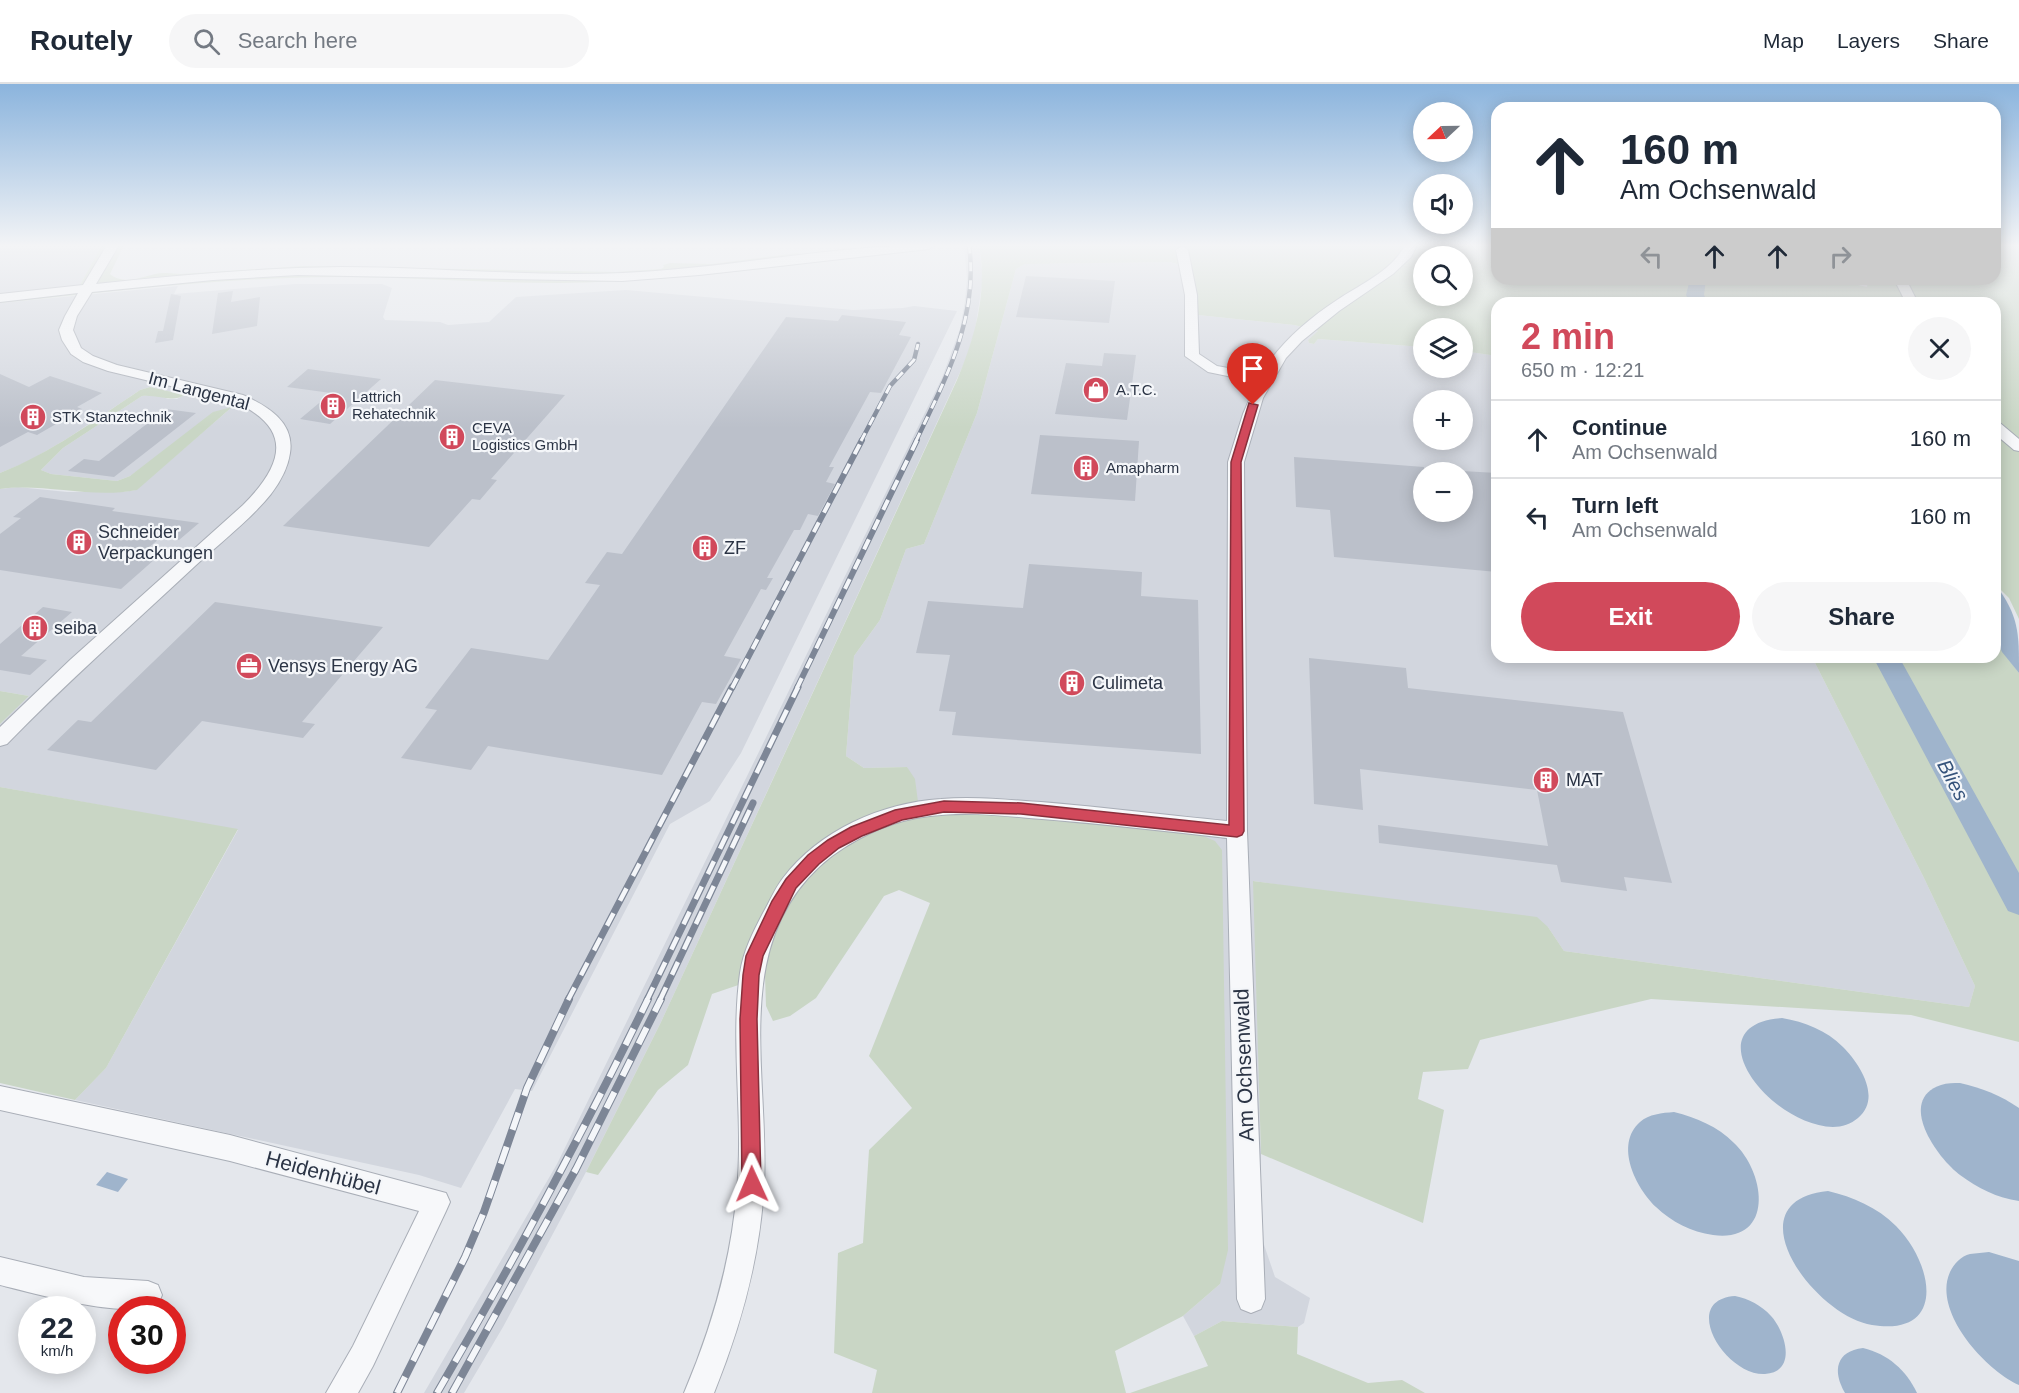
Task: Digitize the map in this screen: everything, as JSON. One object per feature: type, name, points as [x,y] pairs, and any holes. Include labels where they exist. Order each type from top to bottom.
[{"type":"street","name":"Im Langental","points":[[0,739],[30,707],[131,617],[260,496],[280,466],[283,452],[284,436],[278,424],[269,413],[255,405],[238,398],[113,368],[88,359],[76,351],[66,330],[77,306]]},
{"type":"street","points":[[1191,306],[1192,356],[1213,369],[1265,379]]},
{"type":"street","name":"Am Ochsenwald","points":[[1251,1299],[1237,831],[1236,462],[1251,410],[1265,379],[1291,344],[1336,306]]},
{"type":"street","points":[[2001,431],[2019,447]]},
{"type":"street","points":[[699,1393],[731,1311],[745,1253],[752,1184],[748,1019],[754,956],[791,884],[813,860],[834,844],[856,832],[900,814],[924,808],[970,806],[1083,814],[1237,831]]},
{"type":"street","name":"Heidenhübel","points":[[0,1098],[230,1148],[437,1202],[363,1356],[341,1393]]},
{"type":"street","points":[[0,1271],[84,1291],[148,1295]]},
{"type":"shaded area","points":[[0,306],[386,306],[383,317],[385,320],[440,322],[448,325],[489,322],[506,306],[809,306],[853,310],[915,306],[957,311],[741,753],[710,801],[670,824],[532,1091],[515,1089],[461,1188],[419,1175],[75,1100],[106,1068],[238,830],[0,787],[0,724],[29,696],[0,691],[0,489],[18,487],[67,492],[136,490],[231,408],[130,476],[117,481],[51,474],[41,470],[63,448],[142,396],[155,394],[168,399],[177,399],[184,395],[150,387],[140,390],[29,461],[0,473]]},
{"type":"shaded area","points":[[964,306],[979,306],[967,357],[661,1022],[586,1172],[503,1327],[464,1393],[424,1393],[557,1164],[942,378],[960,329]]},
{"type":"shaded area","points":[[1006,306],[1197,306],[1198,315],[1294,325],[1319,331],[1308,340],[1309,343],[1314,344],[1318,339],[1413,346],[1413,378],[1473,378],[1473,352],[1491,355],[1491,663],[1815,663],[1924,878],[1975,986],[1969,1007],[1564,951],[1548,927],[1254,881],[1261,1154],[1259,1230],[1275,1277],[1310,1298],[1304,1323],[1298,1327],[1222,1321],[1194,1336],[1183,1316],[1220,1284],[1201,835],[1006,815],[920,817],[907,767],[864,768],[846,756],[854,656],[880,620],[906,549],[924,544],[977,413]]},
{"type":"green space","points":[[979,306],[1006,306],[977,413],[924,544],[906,549],[880,620],[854,656],[846,756],[864,768],[907,767],[915,779],[920,817],[941,814],[1006,815],[1201,835],[1215,841],[1222,850],[1228,1250],[1220,1284],[1183,1316],[1115,1351],[1126,1393],[872,1393],[877,1370],[834,1353],[838,1253],[863,1243],[869,1150],[912,1108],[869,1056],[930,903],[899,890],[884,896],[816,998],[790,1016],[773,1021],[766,1006],[765,976],[712,994],[688,1065],[658,1090],[598,1175],[586,1172],[661,1022],[957,380],[974,331]]},
{"type":"green space","points":[[1197,306],[1491,306],[1491,355],[1473,352],[1473,318],[1413,318],[1413,346],[1318,339],[1314,344],[1309,343],[1308,340],[1318,331],[1294,325],[1198,315]]},
{"type":"green space","points":[[2001,306],[2019,306],[2019,619],[2009,598],[2001,590]]},
{"type":"green space","points":[[150,387],[185,395],[174,398],[142,396],[63,448],[41,470],[51,474],[117,481],[130,476],[213,412],[232,407],[137,490],[103,493],[34,488],[0,489],[0,473],[55,446],[140,390]]},
{"type":"green space","points":[[2001,648],[2019,673],[2019,1042],[1911,1015],[1651,999],[1480,1040],[1468,1069],[1423,1072],[1418,1099],[1444,1110],[1423,1223],[1261,1154],[1253,881],[1537,917],[1548,927],[1564,951],[1969,1007],[1975,986],[1924,878],[1815,663],[2001,663]]},
{"type":"green space","points":[[0,691],[29,696],[0,724]]},
{"type":"green space","points":[[0,787],[238,829],[106,1068],[75,1100],[0,1083]]},
{"type":"green space","points":[[1222,1321],[1298,1327],[1297,1354],[1368,1383],[1402,1380],[1425,1393],[1130,1393],[1208,1366],[1194,1336]]},
{"type":"water","points":[[2001,592],[2016,625],[2019,673],[2002,652]]},
{"type":"water","points":[[1782,1018],[1807,1024],[1822,1031],[1843,1047],[1856,1062],[1866,1081],[1868,1091],[1865,1110],[1858,1118],[1846,1125],[1833,1127],[1808,1122],[1785,1110],[1765,1093],[1749,1074],[1741,1055],[1743,1037],[1756,1024]]},
{"type":"water","points":[[1948,1083],[1960,1083],[1991,1092],[2019,1108],[2019,1201],[1988,1192],[1960,1175],[1941,1156],[1925,1129],[1921,1116],[1922,1103],[1928,1092]]},
{"type":"water","points":[[1674,1112],[1714,1127],[1734,1143],[1745,1156],[1758,1187],[1759,1203],[1755,1217],[1747,1228],[1733,1235],[1705,1234],[1690,1229],[1675,1222],[1662,1212],[1641,1189],[1628,1154],[1632,1131],[1647,1117]]},
{"type":"water","points":[[107,1172],[128,1179],[118,1192],[96,1185]]},
{"type":"water","points":[[1828,1191],[1873,1208],[1889,1219],[1909,1241],[1919,1259],[1925,1277],[1926,1294],[1923,1309],[1913,1320],[1896,1326],[1872,1325],[1849,1317],[1827,1302],[1807,1281],[1792,1258],[1784,1235],[1785,1215],[1799,1199]]},
{"type":"water","points":[[1989,1252],[2019,1261],[2019,1385],[1991,1366],[1977,1353],[1965,1338],[1948,1304],[1946,1287],[1950,1272],[1956,1263],[1967,1255]]},
{"type":"water","points":[[1735,1296],[1763,1309],[1781,1331],[1786,1350],[1785,1359],[1782,1366],[1775,1372],[1765,1374],[1750,1371],[1736,1363],[1723,1351],[1714,1337],[1709,1323],[1710,1310],[1719,1301]]},
{"type":"water","points":[[1863,1348],[1880,1354],[1895,1364],[1902,1370],[1917,1393],[1845,1393],[1839,1377],[1839,1363],[1847,1353]]},
{"type":"building","points":[[168,306],[179,306],[173,340],[155,343],[158,331],[163,331]]},
{"type":"building","points":[[216,306],[259,306],[257,326],[212,334]]},
{"type":"building","points":[[1019,306],[1111,306],[1109,323],[1016,317]]},
{"type":"building","name":"ZF","points":[[842,315],[906,322],[899,335],[911,337],[881,393],[870,392],[829,467],[834,467],[826,482],[835,484],[818,516],[808,514],[800,530],[794,530],[767,578],[773,578],[766,590],[761,589],[724,656],[741,659],[716,704],[702,702],[662,775],[488,746],[471,770],[401,758],[437,710],[425,708],[471,648],[548,660],[600,585],[585,583],[607,552],[622,554],[786,317],[838,321]]},
{"type":"building","name":"A.T.C.","points":[[1104,353],[1136,355],[1127,420],[1055,414],[1066,363],[1102,366]]},
{"type":"building","name":"Lattrich Rehatechnik","points":[[308,369],[381,379],[330,424],[300,419],[331,393],[287,387]]},
{"type":"building","name":"STK Stanztechnik","points":[[0,374],[29,387],[50,376],[102,393],[77,407],[82,409],[37,435],[28,432],[0,447]]},
{"type":"building","name":"CEVA Logistics GmbH","points":[[435,380],[565,395],[491,479],[497,480],[480,500],[472,499],[429,547],[283,526]]},
{"type":"building","points":[[166,409],[196,413],[114,477],[68,471],[84,459],[99,461]]},
{"type":"building","name":"Amapharm","points":[[1040,435],[1139,441],[1135,501],[1031,494]]},
{"type":"building","points":[[1294,457],[1413,466],[1413,522],[1473,522],[1473,472],[1491,473],[1491,571],[1334,557],[1330,510],[1296,507]]},
{"type":"building","name":"Schneider Verpackungen","points":[[40,497],[115,508],[112,511],[199,523],[179,540],[161,537],[138,557],[155,559],[121,589],[0,570],[0,534],[21,518],[13,517]]},
{"type":"building","name":"Culimeta","points":[[1029,564],[1142,572],[1141,596],[1198,600],[1201,754],[952,735],[956,712],[939,711],[950,655],[916,653],[928,601],[1023,608]]},
{"type":"building","name":"Vensys Energy AG","points":[[215,602],[383,627],[302,722],[315,724],[303,738],[202,721],[156,770],[47,750],[78,720],[91,722]]},
{"type":"building","name":"seiba","points":[[43,607],[72,612],[21,656],[47,660],[30,675],[0,670],[0,644]]},
{"type":"building","name":"MAT","points":[[1309,658],[1406,668],[1408,688],[1623,712],[1672,883],[1624,877],[1627,891],[1561,882],[1557,865],[1379,843],[1378,825],[1548,846],[1537,790],[1360,769],[1363,810],[1314,804]]},
{"type":"waterway","name":"Blies","points":[[1889,663],[2019,902]]},
{"type":"railway","points":[[916,441],[949,370],[965,322],[968,306]]},
{"type":"railway","points":[[861,441],[890,386],[914,360],[918,344]]},
{"type":"railway","points":[[732,688],[862,440]]},
{"type":"railway","points":[[797,688],[917,440]]},
{"type":"railway","points":[[568,1000],[732,687]]},
{"type":"railway","points":[[647,1000],[798,687]]},
{"type":"railway","points":[[660,1000],[753,803]]},
{"type":"railway","points":[[397,1393],[465,1257],[484,1212],[527,1088],[569,999]]},
{"type":"railway","points":[[437,1393],[546,1198],[648,999]]},
{"type":"railway","points":[[452,1393],[576,1169],[661,999]]},
{"type":"place","name":"A.T.C.","points":[[1096,390]]},
{"type":"place","name":"Lattrich Rehatechnik","points":[[333,406]]},
{"type":"place","name":"STK Stanztechnik","points":[[33,417]]},
{"type":"place","name":"CEVA Logistics GmbH","points":[[452,437]]},
{"type":"place","name":"Amapharm","points":[[1086,468]]},
{"type":"place","name":"Schneider Verpackungen","points":[[79,542]]},
{"type":"place","name":"ZF","points":[[705,548]]},
{"type":"place","name":"seiba","points":[[35,628]]},
{"type":"place","name":"Vensys Energy AG","points":[[249,666]]},
{"type":"place","name":"Culimeta","points":[[1072,683]]},
{"type":"place","name":"MAT","points":[[1546,780]]},
{"type":"route","points":[[752,1184],[748,1019],[754,956],[791,884],[813,860],[834,844],[880,821],[900,814],[924,808],[944,807],[985,807],[1083,814],[1237,831],[1236,462],[1253,405]]}]
